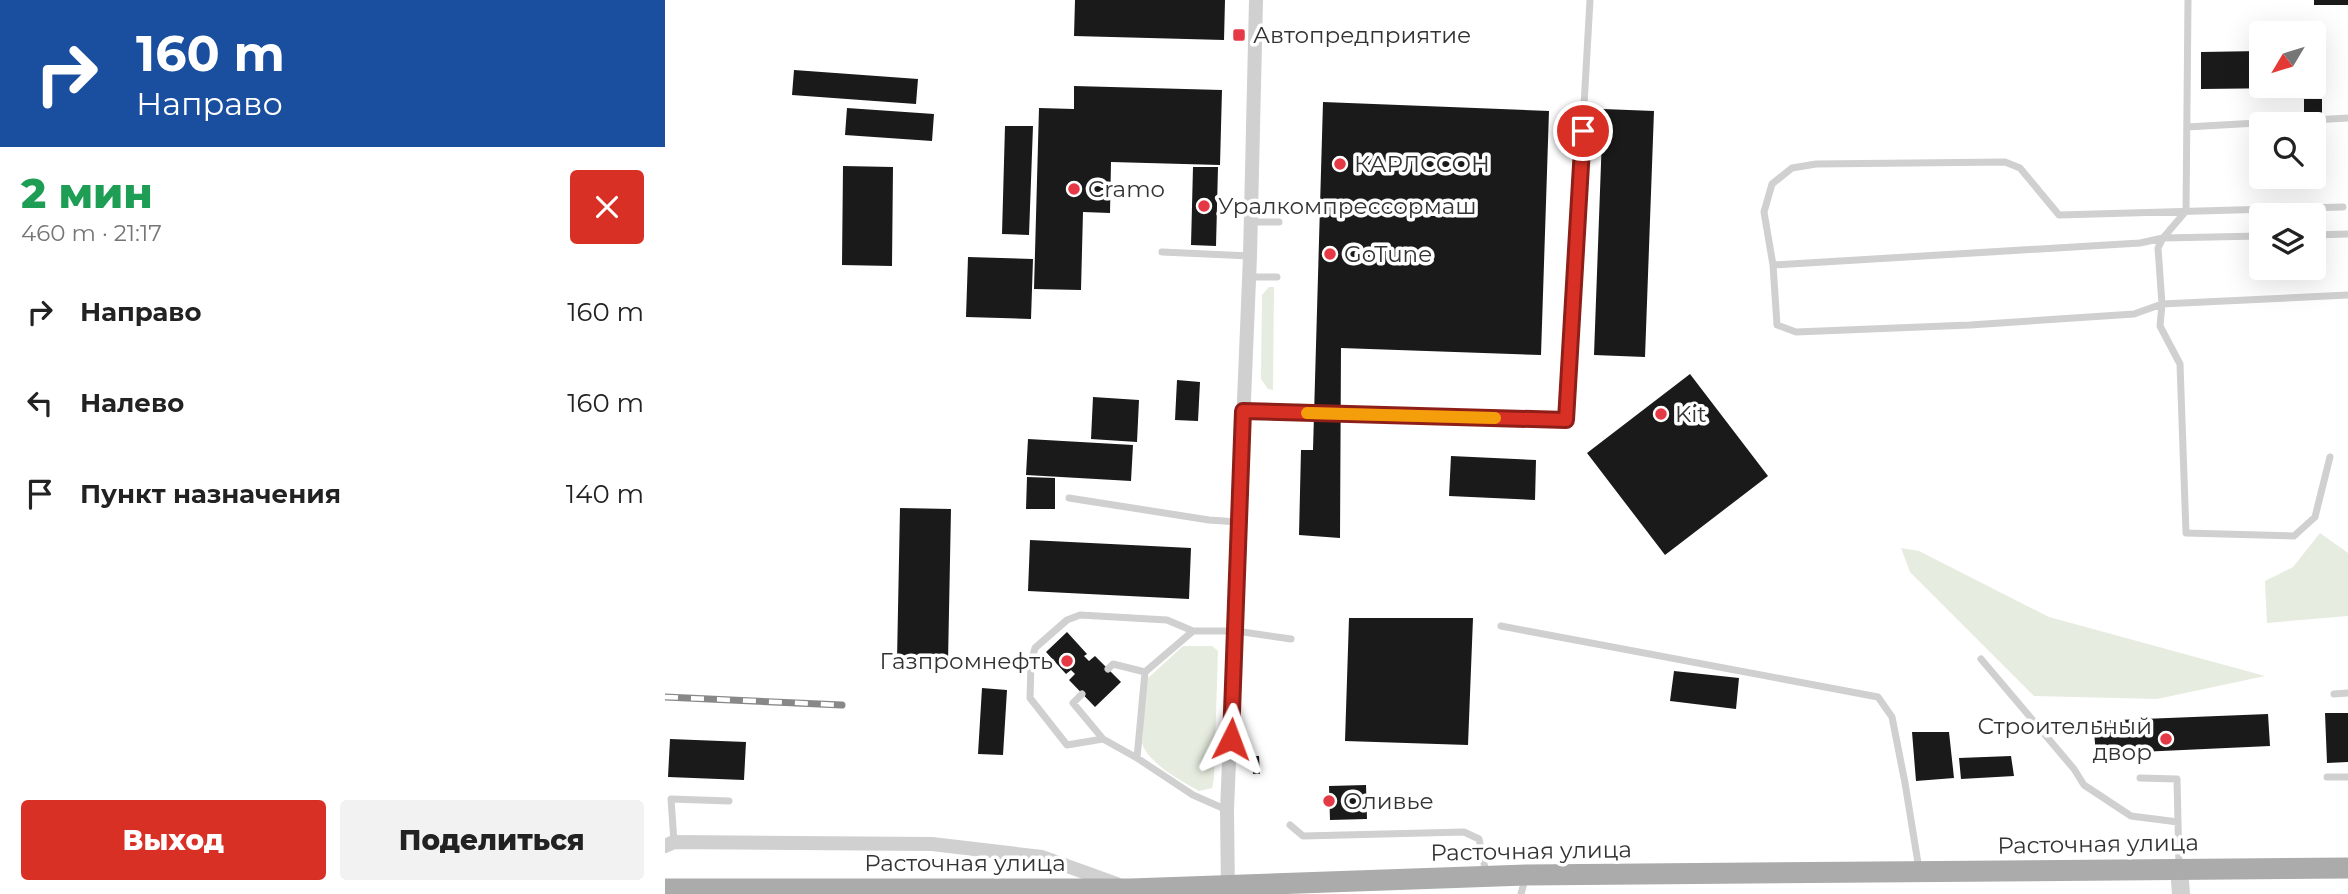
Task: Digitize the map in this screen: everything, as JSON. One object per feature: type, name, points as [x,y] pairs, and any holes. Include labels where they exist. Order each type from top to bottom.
[{"type":"main road","name":"Расточная улица","points":[[665,889],[1228,890],[1486,877],[1524,885],[1919,873],[2348,868]]},
{"type":"street","points":[[1228,890],[1227,810],[1250,256],[1255,0]]},
{"type":"street","points":[[669,844],[932,844],[1042,857],[1131,889]]},
{"type":"street","points":[[2179,868],[2181,894]]},
{"type":"street","points":[[1109,894],[1131,889]]},
{"type":"lane","points":[[1243,411],[1566,420],[1590,0]]},
{"type":"lane","points":[[2188,0],[2186,211],[2158,248],[2162,304],[2160,326],[2179,364],[2186,533],[2294,536],[2315,517],[2330,457]]},
{"type":"lane","points":[[2187,127],[2348,118]]},
{"type":"lane","points":[[2343,207],[2059,215],[2020,168],[2005,162],[1816,164],[1792,168],[1772,184],[1764,212],[1773,265],[1777,325],[1796,332],[1957,326],[2134,314],[2162,304],[2348,295]]},
{"type":"lane","points":[[1251,222],[1279,222]]},
{"type":"lane","points":[[2326,235],[2348,234]]},
{"type":"lane","points":[[1773,265],[2140,243],[2164,238],[2249,236]]},
{"type":"lane","points":[[1162,252],[1250,256]]},
{"type":"lane","points":[[1249,277],[1277,277]]},
{"type":"lane","points":[[1069,498],[1209,520],[1239,522]]},
{"type":"lane","points":[[1103,740],[1067,745],[1030,698],[1031,663],[1035,648],[1067,620],[1080,615],[1167,620],[1193,631],[1236,632],[1291,639]]},
{"type":"lane","points":[[1501,626],[1878,697],[1892,717],[1919,873]]},
{"type":"lane","points":[[1137,758],[1145,672],[1193,631]]},
{"type":"lane","points":[[1981,659],[2074,769],[2084,785],[2131,816],[2178,822]]},
{"type":"lane","points":[[1108,669],[1113,664],[1145,672]]},
{"type":"lane","points":[[2334,694],[2348,693]]},
{"type":"lane","points":[[1082,694],[1073,703],[1103,740],[1137,758],[1193,795],[1227,810]]},
{"type":"lane","points":[[2327,777],[2348,777]]},
{"type":"lane","points":[[2140,778],[2177,779],[2179,868]]},
{"type":"lane","points":[[669,844],[671,799],[729,801]]},
{"type":"lane","points":[[1290,824],[1303,836],[1464,832],[1479,839],[1486,877]]},
{"type":"shaded area","points":[[1269,287],[1274,287],[1273,390],[1268,389],[1261,379],[1262,295]]},
{"type":"shaded area","points":[[2320,533],[2348,553],[2348,616],[2267,623],[2265,581],[2293,567]]},
{"type":"shaded area","points":[[1901,548],[1919,551],[2049,617],[2265,676],[2157,699],[2034,696],[1910,572]]},
{"type":"shaded area","points":[[1183,646],[1212,646],[1218,651],[1214,778],[1212,788],[1199,791],[1158,764],[1142,743],[1146,680]]},
{"type":"building","points":[[1075,0],[1225,0],[1224,40],[1074,36]]},
{"type":"building","points":[[2314,0],[2348,0],[2348,5],[2314,5]]},
{"type":"building","points":[[2249,51],[2249,88],[2201,89],[2201,52]]},
{"type":"building","points":[[794,70],[918,79],[916,104],[792,95]]},
{"type":"building","name":"Cramo","points":[[1074,86],[1222,90],[1220,165],[1111,162],[1110,213],[1083,212],[1081,290],[1034,289],[1039,108],[1074,109]]},
{"type":"building","points":[[2304,99],[2322,99],[2322,112],[2304,112]]},
{"type":"building","points":[[1323,102],[1549,111],[1541,355],[1341,348],[1340,538],[1299,535],[1301,450],[1313,450]]},
{"type":"building","points":[[847,108],[934,114],[932,141],[845,135]]},
{"type":"building","points":[[1603,109],[1654,111],[1645,357],[1594,355]]},
{"type":"building","points":[[1005,126],[1033,126],[1029,235],[1002,234]]},
{"type":"building","points":[[843,166],[893,167],[892,266],[842,265]]},
{"type":"building","name":"Уралкомпрессормаш","points":[[1193,167],[1218,167],[1216,246],[1191,245]]},
{"type":"building","points":[[968,257],[1033,259],[1031,319],[966,317]]},
{"type":"building","points":[[1690,374],[1768,476],[1665,555],[1587,453]]},
{"type":"building","points":[[1177,380],[1200,382],[1198,421],[1175,420]]},
{"type":"building","points":[[1093,397],[1139,400],[1137,442],[1091,439]]},
{"type":"building","points":[[1028,439],[1133,445],[1131,481],[1026,475]]},
{"type":"building","points":[[1451,456],[1536,460],[1535,500],[1449,496]]},
{"type":"building","points":[[1027,477],[1055,478],[1055,509],[1026,509]]},
{"type":"building","points":[[900,508],[951,509],[948,662],[897,660]]},
{"type":"building","points":[[1030,540],[1191,548],[1189,599],[1028,591]]},
{"type":"building","points":[[1349,618],[1473,618],[1468,745],[1345,741]]},
{"type":"building","points":[[1067,632],[1087,654],[1084,656],[1089,661],[1095,656],[1121,682],[1095,707],[1069,680],[1075,674],[1071,670],[1066,674],[1046,652]]},
{"type":"building","points":[[1674,671],[1739,678],[1736,709],[1670,701]]},
{"type":"building","points":[[982,688],[1007,690],[1003,755],[978,754]]},
{"type":"building","points":[[2325,713],[2348,713],[2348,762],[2327,763]]},
{"type":"building","points":[[2268,714],[2270,746],[2096,754],[2093,721]]},
{"type":"building","points":[[1912,732],[1949,732],[1954,778],[1916,781]]},
{"type":"building","points":[[670,739],[746,742],[744,780],[668,777]]},
{"type":"building","points":[[1252,756],[1259,756],[1260,774],[1253,774]]},
{"type":"building","points":[[2011,756],[2014,776],[1961,779],[1959,758]]},
{"type":"building","points":[[1366,785],[1367,819],[1330,820],[1329,786]]},
{"type":"railway","points":[[665,697],[842,705]]},
{"type":"slow traffic","points":[[1307,413],[1495,418]]},
{"type":"place","name":"Автопредприятие","points":[[1239,35]]},
{"type":"place","name":"КАРЛССОН","points":[[1340,164]]},
{"type":"place","name":"Cramo","points":[[1074,189]]},
{"type":"place","name":"Уралкомпрессормаш","points":[[1204,206]]},
{"type":"place","name":"GoTune","points":[[1330,254]]},
{"type":"place","name":"Kit","points":[[1661,414]]},
{"type":"place","name":"Газпромнефть","points":[[1067,661]]},
{"type":"place","name":"Строительный двор","points":[[2166,739]]},
{"type":"place","name":"Оливье","points":[[1329,801]]},
{"type":"route","points":[[1231,739],[1243,411],[1566,420],[1583,131]]}]
